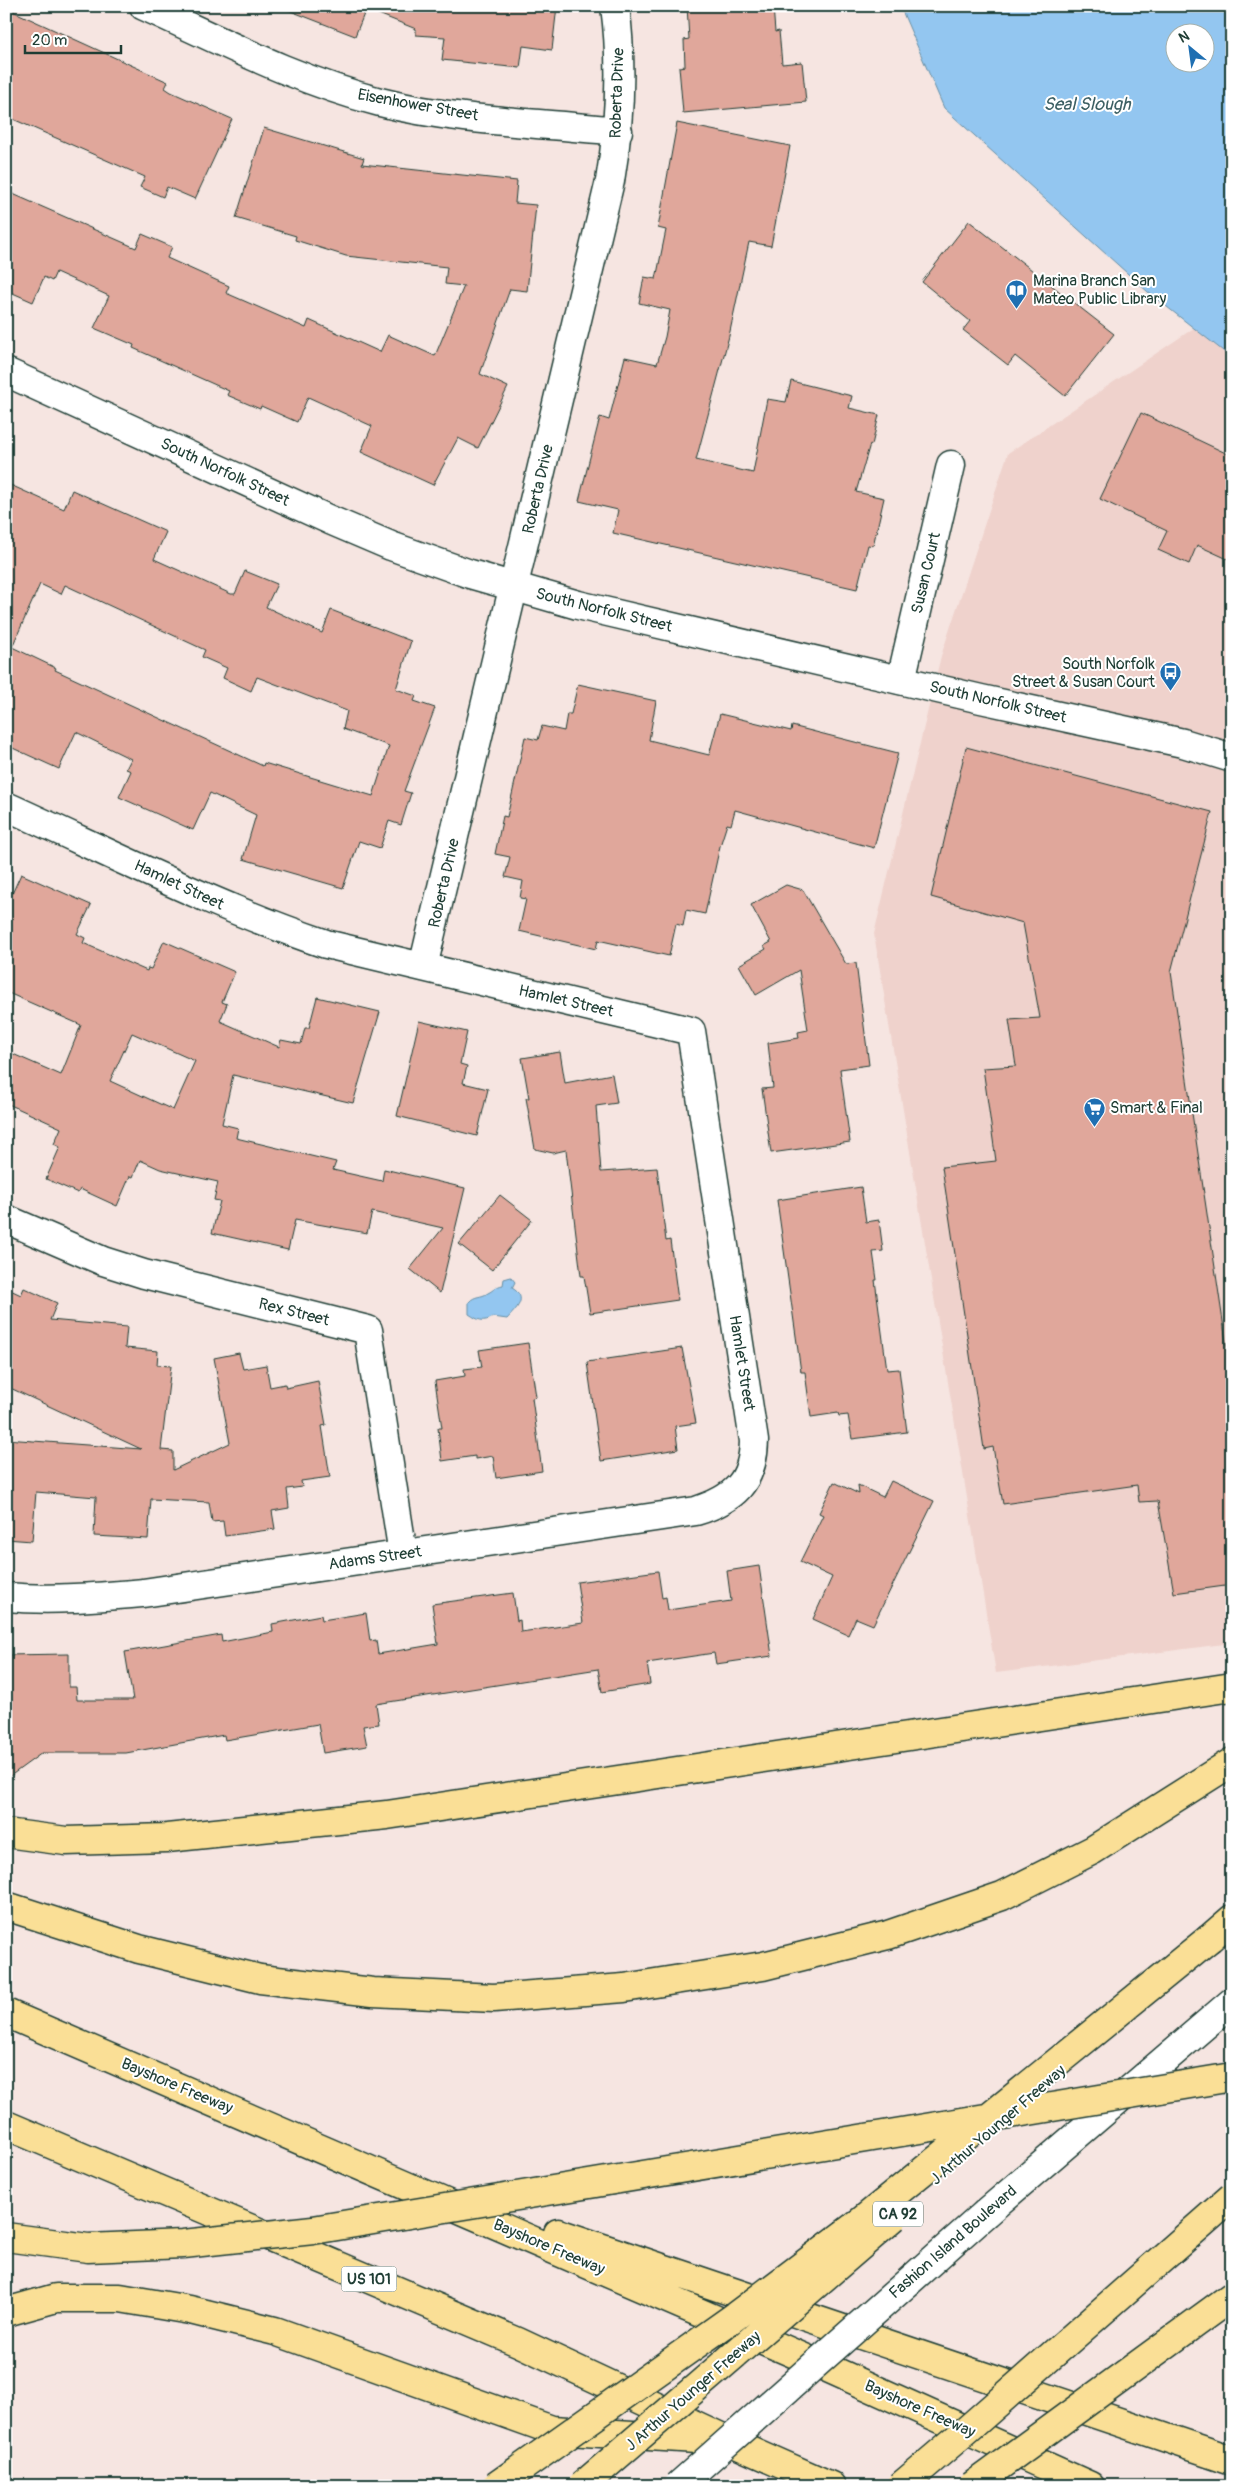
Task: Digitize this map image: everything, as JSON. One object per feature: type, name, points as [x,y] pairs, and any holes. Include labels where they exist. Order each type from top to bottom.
[{"type":"highway","points":[[6,1833],[66,1841],[167,1838],[387,1814],[1232,1687]]},
{"type":"highway","points":[[6,1906],[139,1949],[260,1979],[373,1992],[494,1998],[624,1988],[763,1966],[888,1935],[1002,1896],[1093,1850],[1232,1762]]},
{"type":"highway","name":"J Arthur Younger Freeway","points":[[582,2486],[816,2286],[1232,1919]]},
{"type":"highway","points":[[496,2486],[733,2318],[851,2229],[1210,1938]]},
{"type":"highway","name":"Bayshore Freeway","points":[[6,2013],[823,2366],[1090,2486]]},
{"type":"highway","points":[[6,2236],[88,2248],[184,2244],[313,2230],[1232,2077]]},
{"type":"highway","name":"US 101","points":[[6,2125],[518,2342],[831,2486]]},
{"type":"highway","points":[[375,2172],[1232,2460]]},
{"type":"highway","points":[[900,2486],[968,2430],[1232,2197]]},
{"type":"highway","points":[[972,2486],[1232,2296]]},
{"type":"highway","points":[[6,2312],[56,2298],[120,2298],[190,2310],[275,2331],[552,2430],[728,2440]]},
{"type":"street","name":"Eisenhower Street","points":[[144,6],[325,86],[381,102],[443,113],[618,131]]},
{"type":"street","name":"Roberta Drive","points":[[423,967],[600,226],[618,131],[621,83],[615,6]]},
{"type":"street","name":"South Norfolk Street","points":[[6,372],[374,539],[454,570],[514,588],[901,680],[1183,743],[1232,758]]},
{"type":"street","name":"Susan Court","points":[[901,680],[951,465]]},
{"type":"street","name":"Hamlet Street","points":[[6,806],[274,927],[326,944],[691,1031],[754,1441],[754,1458],[748,1475],[738,1488]]},
{"type":"street","name":"Rex Street","points":[[6,1219],[103,1261],[144,1274],[368,1330],[403,1554]]},
{"type":"street","name":"Adams Street","points":[[6,1597],[31,1600],[143,1593],[696,1511],[712,1506],[738,1488]]},
{"type":"street","name":"Fashion Island Boulevard","points":[[678,2486],[986,2213],[1232,2002]]},
{"type":"shaded area","points":[[1194,328],[1232,358],[1232,1643],[996,1673],[874,934],[941,656],[1008,453]]},
{"type":"water","name":"Seal Slough","points":[[900,6],[1232,6],[1232,358],[1148,292],[944,108]]},
{"type":"water","points":[[511,1277],[515,1282],[512,1288],[520,1296],[520,1300],[507,1319],[493,1317],[481,1320],[469,1314],[469,1302],[471,1300],[503,1285],[504,1279]]},
{"type":"building","points":[[283,6],[557,6],[552,50],[523,46],[520,68],[442,60],[445,37],[416,35],[416,29],[366,9],[355,36],[283,8]]},
{"type":"building","points":[[687,6],[773,6],[775,32],[779,31],[782,64],[802,62],[806,102],[683,113],[679,67],[685,66],[684,40],[689,39]]},
{"type":"building","points":[[6,8],[168,82],[165,88],[171,92],[232,119],[195,199],[167,187],[163,197],[140,187],[145,177],[6,116]]},
{"type":"building","points":[[677,123],[790,146],[771,246],[749,242],[729,336],[696,460],[753,473],[767,399],[786,402],[791,381],[852,396],[849,408],[879,415],[872,445],[870,444],[856,492],[884,498],[873,546],[868,545],[857,589],[613,533],[618,510],[579,501],[600,417],[609,420],[625,357],[657,364],[665,337],[670,310],[639,303],[644,277],[656,279],[666,230],[658,228]]},
{"type":"building","points":[[264,128],[364,158],[362,164],[517,181],[515,203],[536,205],[527,291],[510,289],[480,374],[508,387],[478,448],[458,438],[433,485],[361,452],[372,426],[308,397],[297,422],[261,406],[260,409],[227,395],[229,391],[133,348],[134,345],[94,328],[109,296],[56,272],[52,281],[44,277],[33,302],[6,290],[6,191],[136,248],[142,234],[172,247],[167,258],[229,286],[226,293],[306,328],[309,320],[380,352],[388,335],[435,356],[464,286],[445,284],[447,267],[346,256],[295,240],[296,236],[236,218]]},
{"type":"building","points":[[969,221],[1114,334],[1065,396],[1015,356],[1008,365],[963,330],[970,321],[922,282]]},
{"type":"building","points":[[1141,413],[1232,456],[1232,561],[1197,545],[1189,564],[1158,550],[1167,531],[1100,499]]},
{"type":"building","points":[[6,483],[64,509],[72,490],[166,532],[154,559],[231,594],[235,594],[245,571],[277,584],[266,607],[322,633],[331,610],[411,641],[396,689],[416,696],[414,701],[435,708],[404,791],[411,793],[401,825],[389,821],[380,848],[359,841],[343,888],[243,859],[256,815],[210,793],[193,830],[119,797],[131,771],[126,769],[131,759],[76,732],[59,769],[6,745]],"holes":[[[40,584],[61,594],[65,585],[205,650],[202,657],[227,668],[223,678],[251,691],[257,677],[347,711],[343,729],[389,746],[373,796],[264,763],[263,766],[55,670],[56,668],[12,647]]]},
{"type":"building","points":[[578,684],[656,701],[649,740],[709,755],[720,714],[791,731],[792,726],[898,753],[874,848],[735,810],[731,825],[727,824],[720,846],[705,914],[686,910],[683,926],[676,924],[669,956],[598,940],[596,949],[519,931],[526,899],[520,898],[523,881],[505,877],[510,857],[495,854],[503,816],[507,817],[525,737],[538,740],[542,726],[564,731],[567,714],[571,714]]},
{"type":"building","points":[[966,747],[1212,812],[1171,972],[1232,1382],[1232,1585],[1174,1593],[1158,1501],[1139,1502],[1137,1485],[1003,1504],[993,1447],[984,1449],[942,1167],[996,1161],[983,1068],[1016,1066],[1009,1020],[1040,1018],[1023,923],[931,897]]},
{"type":"building","points":[[21,874],[91,905],[77,934],[85,938],[83,943],[147,971],[148,968],[151,969],[164,941],[235,972],[222,1002],[227,1004],[220,1021],[279,1047],[281,1040],[301,1044],[305,1028],[309,1028],[317,997],[380,1012],[353,1103],[233,1075],[222,1124],[238,1128],[236,1138],[336,1162],[333,1170],[382,1181],[384,1169],[465,1188],[440,1293],[410,1269],[443,1228],[372,1212],[367,1233],[295,1220],[288,1250],[212,1233],[220,1201],[214,1200],[218,1182],[160,1169],[140,1160],[133,1177],[130,1176],[117,1206],[80,1189],[78,1193],[46,1179],[60,1147],[54,1144],[61,1128],[6,1103],[6,1051],[61,1075],[81,1025],[6,992],[6,907]],"holes":[[[132,1033],[195,1061],[173,1110],[110,1081]]]},
{"type":"building","points":[[786,885],[803,890],[846,964],[856,963],[869,1065],[840,1069],[850,1142],[771,1153],[762,1089],[773,1088],[768,1043],[799,1038],[798,1032],[808,1030],[799,970],[756,995],[739,965],[766,949],[764,946],[771,942],[751,905]]},
{"type":"building","points":[[419,1021],[467,1032],[460,1064],[467,1066],[463,1083],[488,1089],[477,1136],[397,1116]]},
{"type":"building","points":[[560,1052],[565,1083],[612,1074],[617,1103],[596,1106],[601,1172],[657,1168],[666,1241],[670,1240],[678,1300],[590,1313],[584,1276],[581,1276],[566,1150],[553,1153],[535,1149],[526,1098],[529,1098],[522,1058]]},
{"type":"building","points":[[861,1187],[866,1222],[879,1220],[883,1251],[873,1252],[877,1280],[875,1280],[887,1370],[899,1369],[907,1432],[852,1439],[848,1415],[839,1416],[838,1413],[811,1417],[805,1372],[801,1372],[777,1200]]},
{"type":"building","points":[[500,1195],[532,1220],[492,1270],[459,1244]]},
{"type":"building","points":[[6,1288],[21,1295],[24,1288],[57,1303],[50,1320],[127,1327],[125,1348],[158,1351],[157,1365],[171,1366],[161,1450],[173,1451],[173,1470],[230,1443],[214,1358],[239,1353],[243,1369],[266,1365],[270,1387],[285,1384],[286,1388],[318,1381],[326,1425],[322,1426],[330,1477],[301,1481],[302,1487],[287,1489],[289,1508],[272,1511],[275,1529],[225,1536],[223,1521],[212,1522],[209,1502],[151,1499],[148,1539],[94,1536],[96,1497],[36,1492],[32,1541],[6,1539],[6,1439],[141,1449],[6,1386]]},
{"type":"building","points":[[528,1343],[536,1397],[532,1398],[542,1471],[496,1478],[493,1456],[475,1459],[475,1456],[442,1461],[438,1428],[442,1428],[435,1381],[465,1376],[464,1369],[482,1367],[479,1350]]},
{"type":"building","points":[[682,1348],[696,1423],[675,1426],[678,1449],[601,1461],[587,1362]]},
{"type":"building","points":[[891,1481],[934,1501],[873,1625],[856,1618],[848,1635],[813,1619],[832,1577],[800,1562],[823,1515],[819,1513],[834,1482],[859,1494],[858,1485],[883,1497]]},
{"type":"building","points":[[759,1566],[772,1656],[716,1664],[714,1653],[647,1663],[650,1684],[602,1692],[598,1669],[376,1704],[379,1724],[363,1726],[367,1746],[323,1753],[318,1724],[225,1740],[224,1735],[126,1753],[42,1753],[6,1779],[6,1655],[69,1654],[69,1687],[76,1687],[77,1700],[133,1700],[125,1652],[221,1635],[222,1642],[273,1632],[272,1624],[321,1615],[322,1620],[366,1613],[370,1641],[376,1640],[378,1654],[438,1644],[432,1604],[513,1593],[517,1621],[520,1620],[521,1632],[583,1623],[577,1582],[658,1571],[662,1598],[666,1597],[668,1610],[731,1601],[727,1571]]},
{"type":"place","name":"Marina Branch San Mateo Public Library","points":[[1017,309]]},
{"type":"place","name":"South Norfolk Street & Susan Court","points":[[1171,692]]},
{"type":"place","name":"Smart & Final","points":[[1094,1127]]}]
